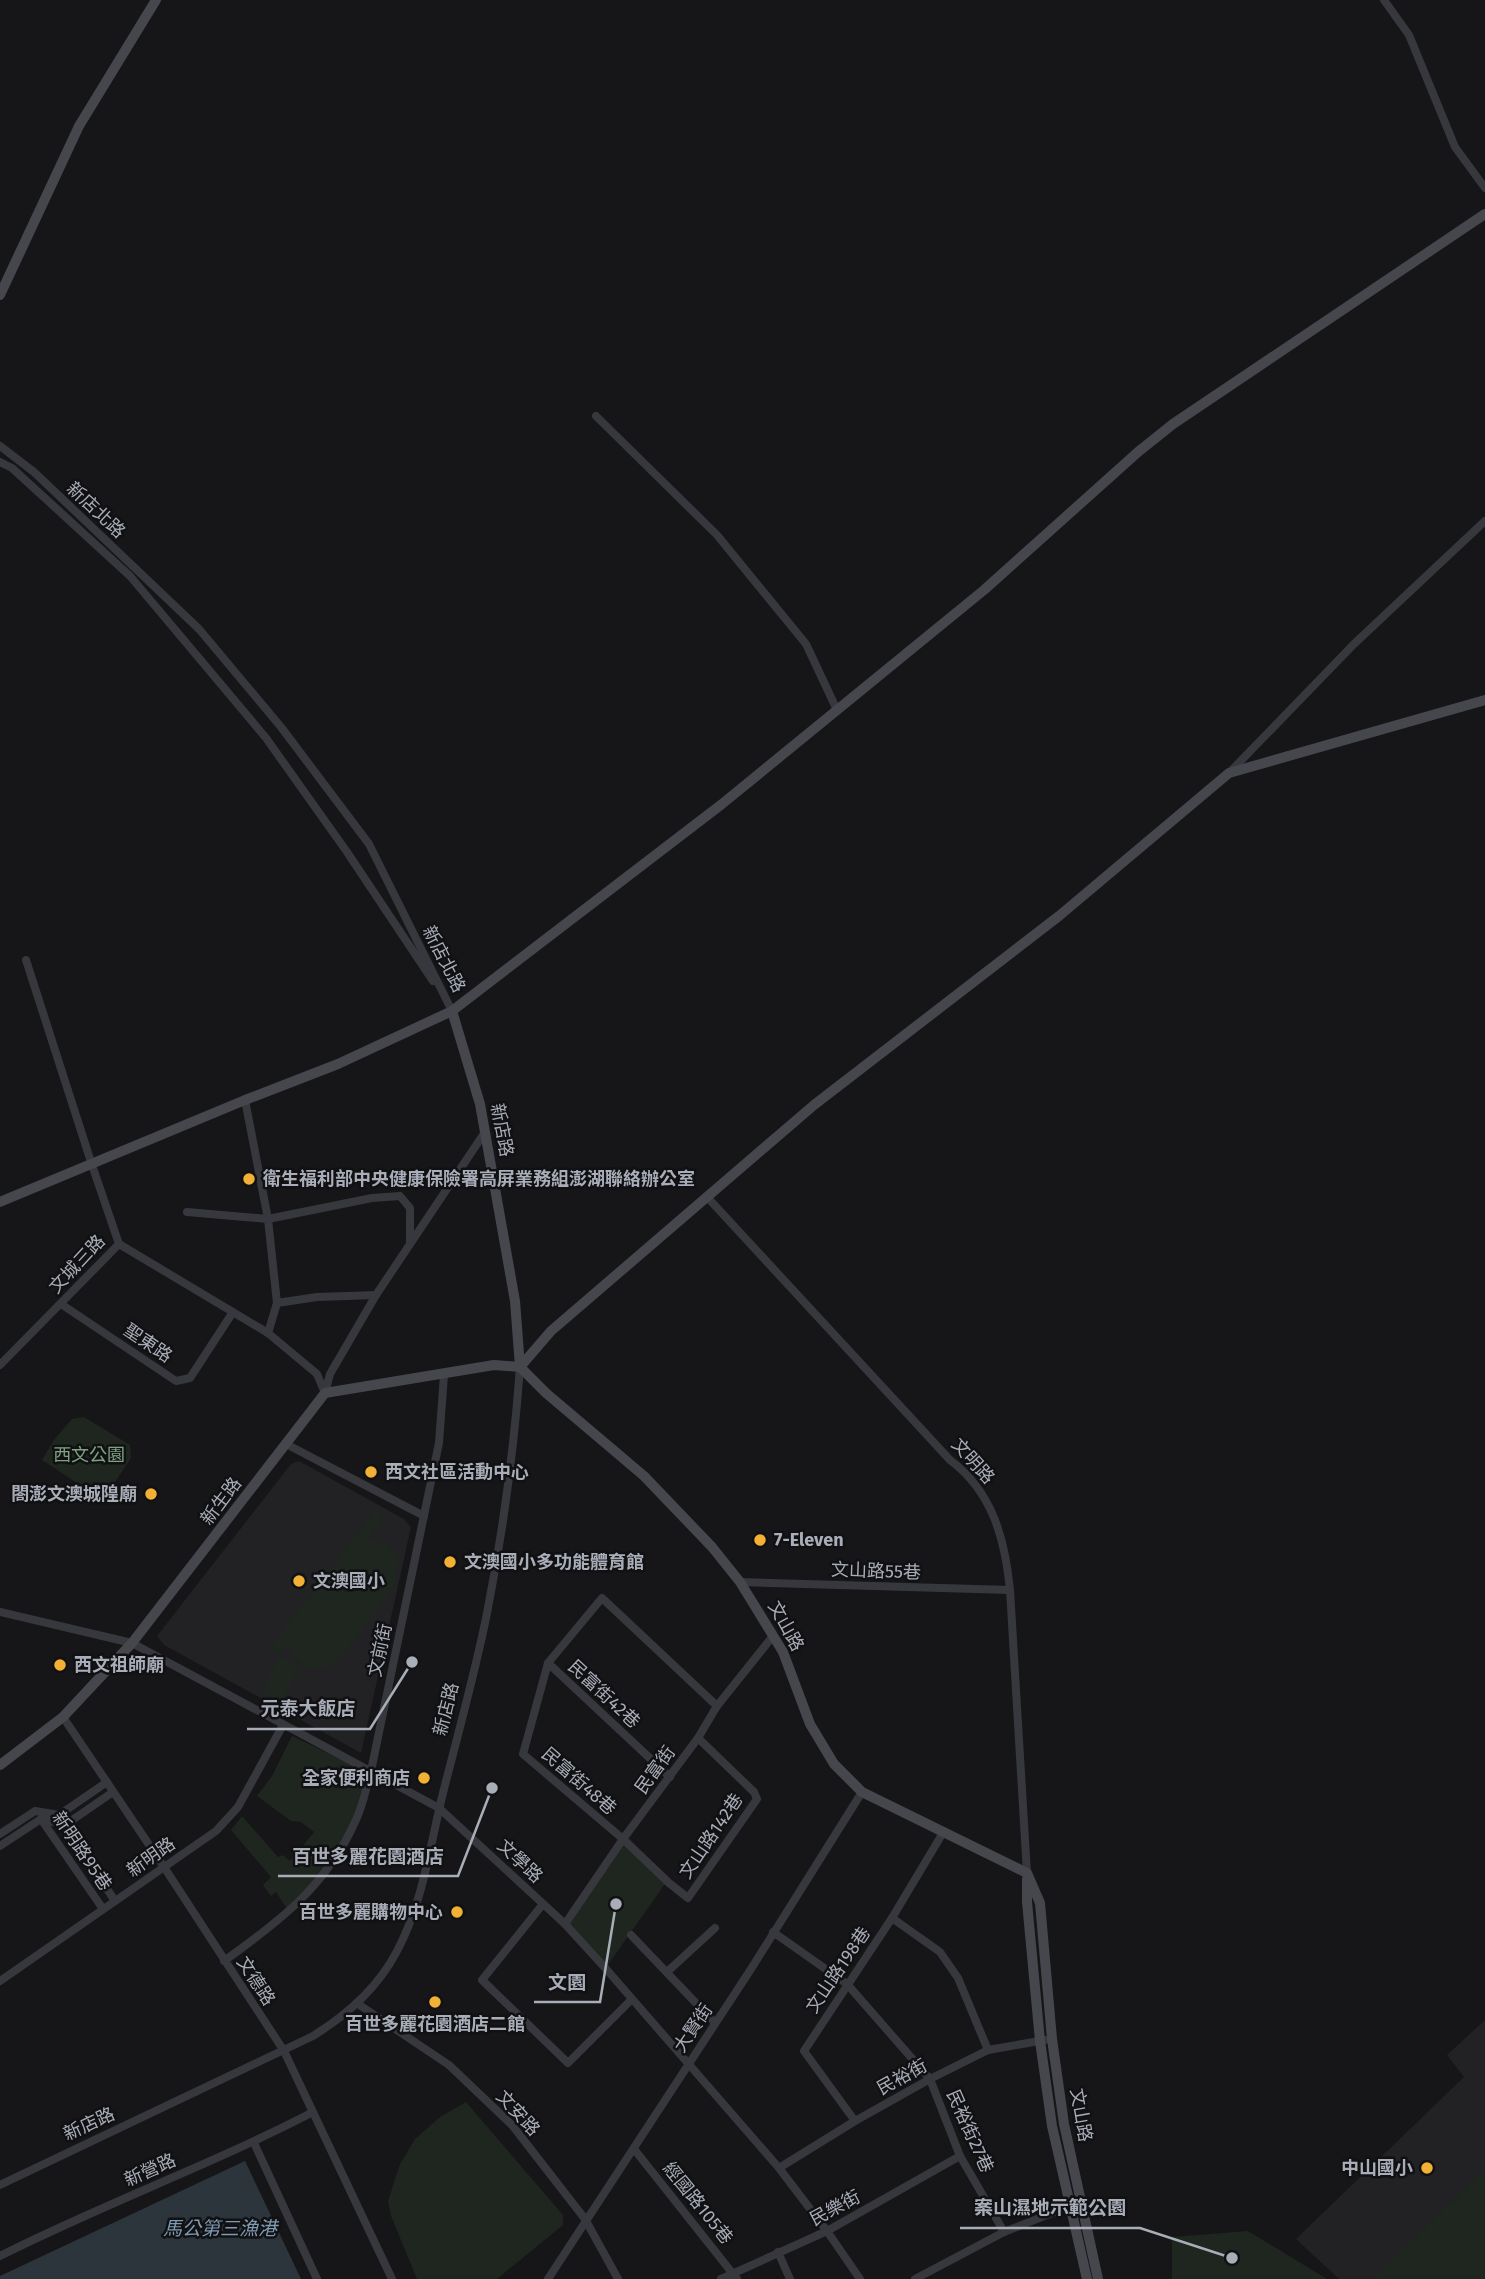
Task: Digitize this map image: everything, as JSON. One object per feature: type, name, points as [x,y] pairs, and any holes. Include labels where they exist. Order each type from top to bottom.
[{"type":"main road","points":[[0,295],[79,126],[156,0]]},
{"type":"main road","points":[[0,1202],[338,1064],[452,1010],[722,804],[1013,565],[1138,452],[1173,424],[1485,214]]},
{"type":"main road","points":[[325,1393],[494,1365],[520,1367],[551,1331],[814,1105],[1059,916],[1228,773],[1485,700]]},
{"type":"main road","name":"新店路","points":[[452,1010],[480,1104],[515,1301],[520,1367]]},
{"type":"main road","name":"文山路","points":[[520,1367],[546,1393],[644,1476],[712,1547],[740,1582],[783,1652],[810,1724],[834,1764],[863,1792],[1027,1873],[1027,1902],[1046,2040],[1052,2126],[1087,2279]]},
{"type":"main road","name":"新生路","points":[[0,1765],[63,1717],[131,1643],[325,1393]]},
{"type":"main road","name":"文山路","points":[[1046,2040],[1098,2279]]},
{"type":"street","points":[[1384,0],[1409,35],[1455,147],[1485,188]]},
{"type":"street","points":[[596,415],[717,535],[806,644],[838,709]]},
{"type":"street","name":"新店北路","points":[[0,446],[34,472],[200,629],[281,727],[369,844],[452,1010]]},
{"type":"street","name":"新店北路","points":[[0,462],[12,468],[130,576],[243,709],[266,737],[347,852],[452,1010]]},
{"type":"street","points":[[1228,773],[1354,643],[1485,521]]},
{"type":"street","name":"文城三路","points":[[0,1365],[120,1244],[26,960]]},
{"type":"street","points":[[245,1100],[268,1219],[277,1303],[268,1333]]},
{"type":"street","points":[[325,1393],[330,1374],[376,1295],[485,1132]]},
{"type":"street","points":[[187,1212],[268,1219],[372,1198],[400,1196],[410,1208],[410,1242]]},
{"type":"street","name":"文明路","points":[[708,1198],[950,1460],[966,1472],[987,1501],[1000,1530],[1010,1590],[1027,1873]]},
{"type":"street","points":[[120,1244],[268,1333],[317,1374],[325,1393]]},
{"type":"street","points":[[277,1303],[317,1297],[376,1295]]},
{"type":"street","name":"聖東路","points":[[61,1304],[176,1381],[190,1378],[233,1312]]},
{"type":"street","name":"新店路","points":[[0,2185],[284,2051],[337,2021],[358,2004],[379,1980],[398,1950],[418,1895],[480,1648],[513,1452],[520,1367]]},
{"type":"street","name":"文前街","points":[[224,1961],[271,1928],[300,1903],[330,1868],[356,1821],[371,1771],[439,1443],[444,1375]]},
{"type":"street","points":[[286,1444],[424,1516]]},
{"type":"street","name":"文山路55巷","points":[[740,1582],[1010,1590]]},
{"type":"street","points":[[548,1663],[602,1598],[717,1706]]},
{"type":"street","name":"文學路","points":[[0,1612],[131,1643],[439,1808],[565,1924],[779,2168],[860,2279]]},
{"type":"street","name":"民富街","points":[[565,1924],[623,1839],[698,1738],[717,1706],[773,1636]]},
{"type":"street","name":"民富街42巷","points":[[548,1663],[670,1777]]},
{"type":"street","name":"民富街48巷","points":[[548,1663],[523,1754],[623,1839]]},
{"type":"street","name":"文德路","points":[[63,1717],[284,2051],[392,2279]]},
{"type":"street","name":"新明路","points":[[0,1981],[216,1831],[238,1807],[283,1725]]},
{"type":"street","name":"文山路142巷","points":[[623,1839],[669,1884],[688,1898],[757,1799],[754,1792],[698,1738]]},
{"type":"street","points":[[0,1834],[35,1811],[59,1815],[107,1782]]},
{"type":"street","points":[[0,1846],[41,1819],[65,1825],[113,1791]]},
{"type":"street","name":"大賢街","points":[[548,2279],[863,1792]]},
{"type":"street","name":"新明路95巷","points":[[35,1811],[103,1909]]},
{"type":"street","points":[[59,1815],[115,1901]]},
{"type":"street","name":"文山路198巷","points":[[855,2121],[803,2051],[892,1918],[944,1831]]},
{"type":"street","points":[[543,1904],[482,1980],[568,2063],[631,2000]]},
{"type":"street","points":[[892,1918],[940,1952],[958,1978],[988,2050]]},
{"type":"street","points":[[667,1972],[715,1928]]},
{"type":"street","name":"民裕街27巷","points":[[773,1932],[847,1984],[930,2079],[960,2156],[1004,2232]]},
{"type":"street","points":[[631,1935],[715,2023]]},
{"type":"street","name":"文安路","points":[[358,2004],[449,2065],[512,2125],[585,2220],[618,2279]]},
{"type":"street","name":"民裕街","points":[[779,2168],[855,2121],[988,2050],[1046,2040]]},
{"type":"street","name":"新營路","points":[[0,2256],[170,2178],[254,2143],[313,2112]]},
{"type":"street","points":[[254,2143],[317,2279]]},
{"type":"street","name":"經國路105巷","points":[[634,2148],[735,2276]]},
{"type":"street","name":"民樂街","points":[[721,2279],[735,2276],[778,2252],[827,2231],[960,2156]]},
{"type":"street","points":[[915,2279],[1004,2232],[1070,2206]]},
{"type":"street","points":[[778,2252],[790,2279]]},
{"type":"shaded area","name":"文澳國小","points":[[299,1461],[404,1519],[411,1527],[361,1753],[164,1645],[157,1636],[291,1464]]},
{"type":"shaded area","name":"中山國小","points":[[1485,2020],[1485,2279],[1339,2279],[1296,2239],[1464,2077],[1447,2055]]},
{"type":"green space","name":"西文公園","points":[[84,1417],[130,1445],[131,1458],[103,1500],[42,1460],[54,1440],[72,1419]]},
{"type":"green space","points":[[374,1511],[383,1518],[368,1539],[384,1543],[398,1558],[395,1586],[338,1661],[323,1668],[308,1668],[293,1656],[288,1645],[280,1654],[271,1647]]},
{"type":"green space","points":[[280,1655],[300,1666],[281,1702],[261,1691]]},
{"type":"green space","points":[[292,1736],[368,1772],[353,1820],[327,1866],[287,1909],[276,1892],[271,1896],[263,1885],[271,1877],[231,1830],[242,1816],[278,1857],[283,1855],[290,1861],[314,1832],[301,1822],[291,1821],[257,1796],[272,1776]]},
{"type":"green space","points":[[623,1844],[665,1884],[607,1966],[568,1924]]},
{"type":"green space","points":[[466,2102],[563,2215],[563,2225],[497,2279],[417,2279],[391,2216],[388,2201],[400,2164],[415,2139],[440,2117]]},
{"type":"green space","points":[[1485,2170],[1484,2279],[1373,2279]]},
{"type":"green space","points":[[1248,2231],[1327,2279],[1172,2279],[1172,2237]]},
{"type":"water","name":"馬公第三漁港","points":[[245,2161],[301,2279],[0,2279],[0,2276]]},
{"type":"place","name":"衛生福利部中央健康保險署高屏業務組澎湖聯絡辦公室","points":[[249,1179]]},
{"type":"place","name":"西文社區活動中心","points":[[371,1472]]},
{"type":"place","name":"閤澎文澳城隍廟","points":[[151,1494]]},
{"type":"place","name":"7-Eleven","points":[[760,1540]]},
{"type":"place","name":"文澳國小多功能體育館","points":[[450,1562]]},
{"type":"place","name":"文澳國小","points":[[299,1581]]},
{"type":"place","name":"元泰大飯店","points":[[412,1662]]},
{"type":"place","name":"西文祖師廟","points":[[60,1665]]},
{"type":"place","name":"全家便利商店","points":[[424,1778]]},
{"type":"place","name":"百世多麗花園酒店","points":[[492,1788]]},
{"type":"place","name":"文園","points":[[616,1904]]},
{"type":"place","name":"百世多麗購物中心","points":[[457,1912]]},
{"type":"place","name":"百世多麗花園酒店二館","points":[[435,2002]]},
{"type":"place","name":"中山國小","points":[[1427,2168]]},
{"type":"place","name":"案山濕地示範公園","points":[[1232,2258]]}]
